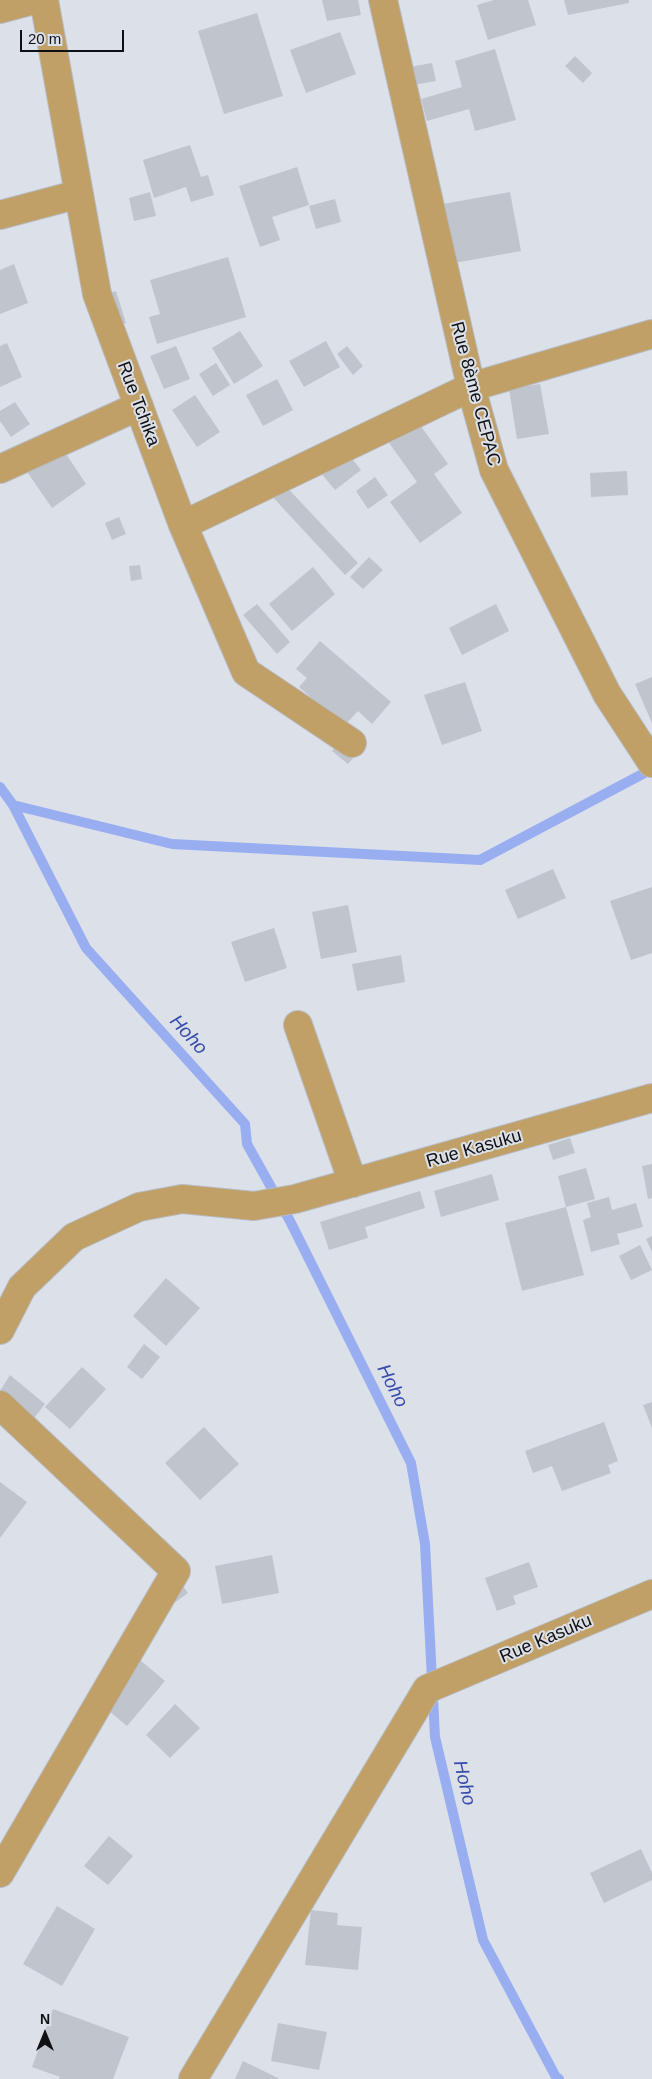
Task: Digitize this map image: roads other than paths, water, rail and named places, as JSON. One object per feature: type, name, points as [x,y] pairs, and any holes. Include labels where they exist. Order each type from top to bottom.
[{"type":"street","points":[[0,9],[34,0]]},
{"type":"street","name":"Rue Tchika","points":[[44,0],[97,294],[183,525],[246,672],[352,742]]},
{"type":"street","name":"Rue 8ème CEPAC","points":[[384,0],[470,387],[494,470],[607,694],[650,760]]},
{"type":"street","points":[[0,214],[79,194]]},
{"type":"street","points":[[183,525],[470,387],[652,334]]},
{"type":"street","points":[[0,469],[140,406]]},
{"type":"street","points":[[298,1025],[353,1183]]},
{"type":"street","name":"Rue Kasuku","points":[[0,1330],[22,1287],[74,1237],[139,1207],[182,1200],[254,1206],[295,1200],[652,1098]]},
{"type":"street","points":[[0,1405],[176,1571],[0,1873]]},
{"type":"street","name":"Rue Kasuku","points":[[193,2079],[434,1686],[652,1594]]},
{"type":"waterway","points":[[13,805],[172,844],[480,860],[652,769]]},
{"type":"waterway","name":"Hoho","points":[[0,787],[13,805],[86,948],[245,1124],[247,1144],[290,1221],[411,1463],[425,1544],[435,1737],[483,1940],[556,2077],[559,2079]]}]
